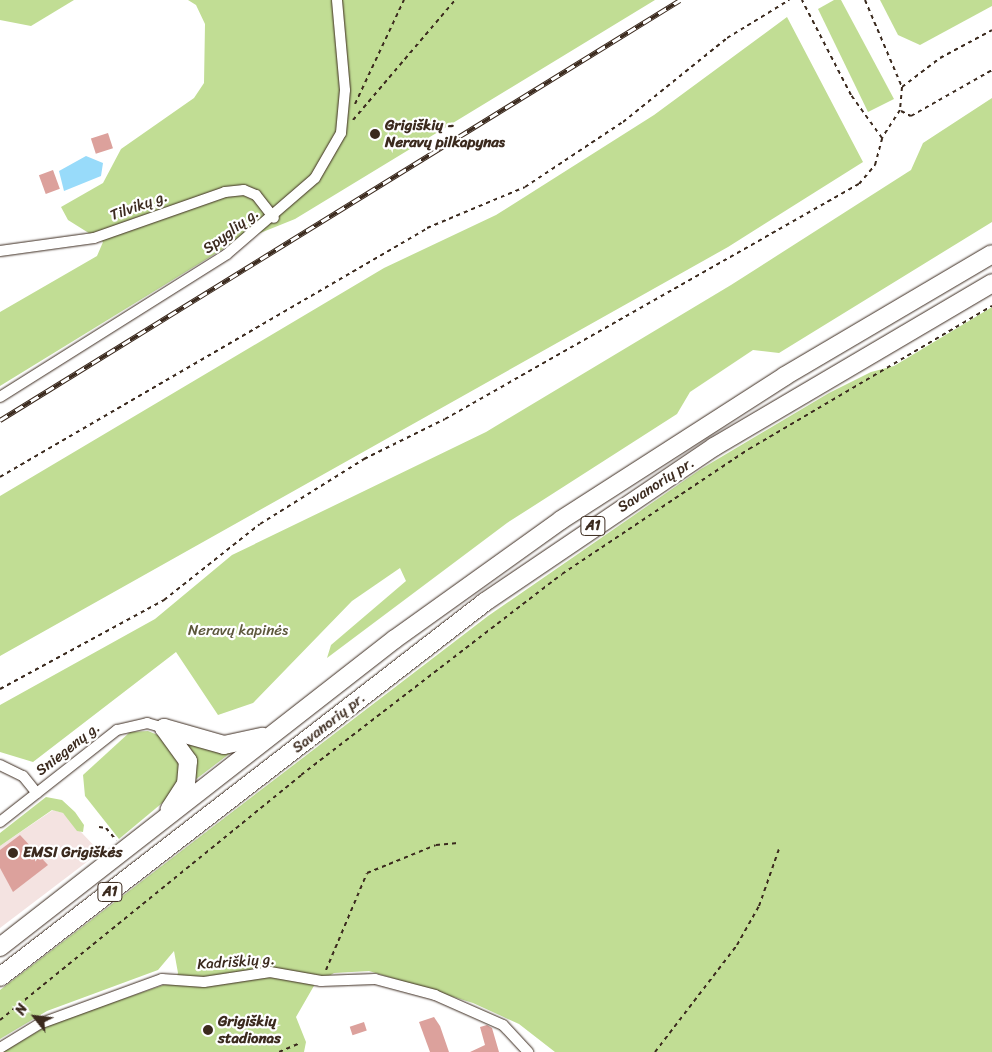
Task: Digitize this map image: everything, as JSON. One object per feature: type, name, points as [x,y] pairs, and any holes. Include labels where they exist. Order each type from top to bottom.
[{"type":"highway","name":"A1","points":[[0,947],[281,730],[561,520],[784,376],[992,254]]},
{"type":"highway","name":"Savanorių pr.","points":[[0,977],[485,602],[714,447],[992,283]]},
{"type":"highway","points":[[714,447],[992,296]]},
{"type":"highway","points":[[164,728],[224,745],[240,745],[281,730]]},
{"type":"highway","points":[[151,830],[186,784],[188,772],[184,751],[164,728]]},
{"type":"street","name":"Spyglių g.","points":[[0,398],[195,276],[274,218],[315,178],[341,133],[345,90],[337,0]]},
{"type":"street","name":"Tilvikų g.","points":[[0,251],[94,238],[225,192],[244,190],[256,195],[274,218]]},
{"type":"street","name":"Sniegenų g.","points":[[0,822],[117,730],[147,724],[164,728]]},
{"type":"street","points":[[0,765],[23,776],[37,793]]},
{"type":"street","name":"Kadriškių g.","points":[[0,1048],[39,1024],[162,979],[204,982],[270,972],[321,981],[375,979],[435,995],[503,1025],[528,1052]]},
{"type":"path","points":[[354,107],[404,0]]},
{"type":"path","points":[[341,133],[455,0]]},
{"type":"path","points":[[0,477],[418,233],[525,187],[623,122],[727,38],[789,0]]},
{"type":"path","points":[[802,0],[851,96],[882,138]]},
{"type":"path","points":[[0,689],[164,600],[260,524],[364,459],[445,420],[859,184],[875,165],[882,138],[900,110],[902,87],[865,0]]},
{"type":"path","points":[[902,87],[940,58],[992,30]]},
{"type":"path","points":[[900,110],[911,116],[992,70]]},
{"type":"path","points":[[341,133],[349,116]]},
{"type":"path","points":[[0,1020],[301,775],[562,574],[749,449],[992,306]]},
{"type":"path","points":[[321,981],[368,873],[436,845],[458,843]]},
{"type":"path","points":[[654,1052],[737,945],[760,906],[780,849]]},
{"type":"path","points":[[279,1052],[300,1042]]},
{"type":"shaded area","points":[[53,810],[63,813],[100,852],[0,928],[0,846]]},
{"type":"green space","points":[[0,0],[74,0],[31,26],[0,20]]},
{"type":"green space","points":[[188,0],[655,0],[295,219],[228,246],[0,386],[0,312],[97,256],[103,242],[68,220],[61,207],[103,183],[121,149],[194,98],[204,83],[205,24],[196,5]]},
{"type":"green space","points":[[834,0],[841,0],[894,99],[868,112],[818,9]]},
{"type":"green space","points":[[880,0],[992,0],[992,6],[920,45],[898,35]]},
{"type":"green space","points":[[787,17],[863,162],[728,247],[0,656],[0,496],[384,268],[496,215],[654,115]]},
{"type":"green space","name":"Neravų kapinės","points":[[992,98],[992,222],[779,353],[753,350],[690,392],[677,414],[507,523],[327,658],[331,645],[406,581],[400,568],[352,601],[253,703],[218,715],[176,652],[33,762],[0,752],[0,705],[155,619],[232,555],[486,432],[731,285],[911,170],[923,143]]},
{"type":"green space","points":[[992,307],[992,1052],[555,1052],[519,1024],[473,1003],[369,971],[334,973],[315,984],[296,1017],[306,1042],[304,1052],[3,1052],[50,1024],[175,981],[178,973],[174,951],[158,970],[47,1011],[0,1039],[0,990],[488,616],[701,469],[829,393],[871,372],[894,366]]},
{"type":"green space","points":[[148,731],[165,738],[184,765],[173,794],[119,839],[85,796],[83,775],[130,732]]},
{"type":"green space","points":[[182,736],[233,751],[195,780],[192,756]]},
{"type":"green space","points":[[46,797],[62,800],[75,812],[84,825],[83,832],[77,831],[63,813],[52,810],[0,846],[0,833]]},
{"type":"water","points":[[86,156],[103,163],[101,176],[64,191],[59,171]]},
{"type":"building","points":[[108,133],[113,148],[96,154],[91,139]]},
{"type":"building","points":[[53,170],[60,189],[46,194],[39,175]]},
{"type":"building","points":[[20,835],[48,865],[13,892],[0,868],[0,850]]},
{"type":"building","points":[[434,1017],[440,1026],[449,1052],[430,1052],[419,1022]]},
{"type":"building","points":[[364,1022],[367,1031],[353,1035],[350,1027]]},
{"type":"building","points":[[487,1025],[492,1028],[499,1052],[470,1052],[485,1045],[480,1027]]},
{"type":"railway","points":[[0,420],[680,0]]},
{"type":"place","name":"Grigiškių - Neravų pilkapynas","points":[[375,134]]},
{"type":"place","name":"EMSI Grigiškės","points":[[13,853]]},
{"type":"place","name":"Grigiškių stadionas","points":[[208,1030]]}]
